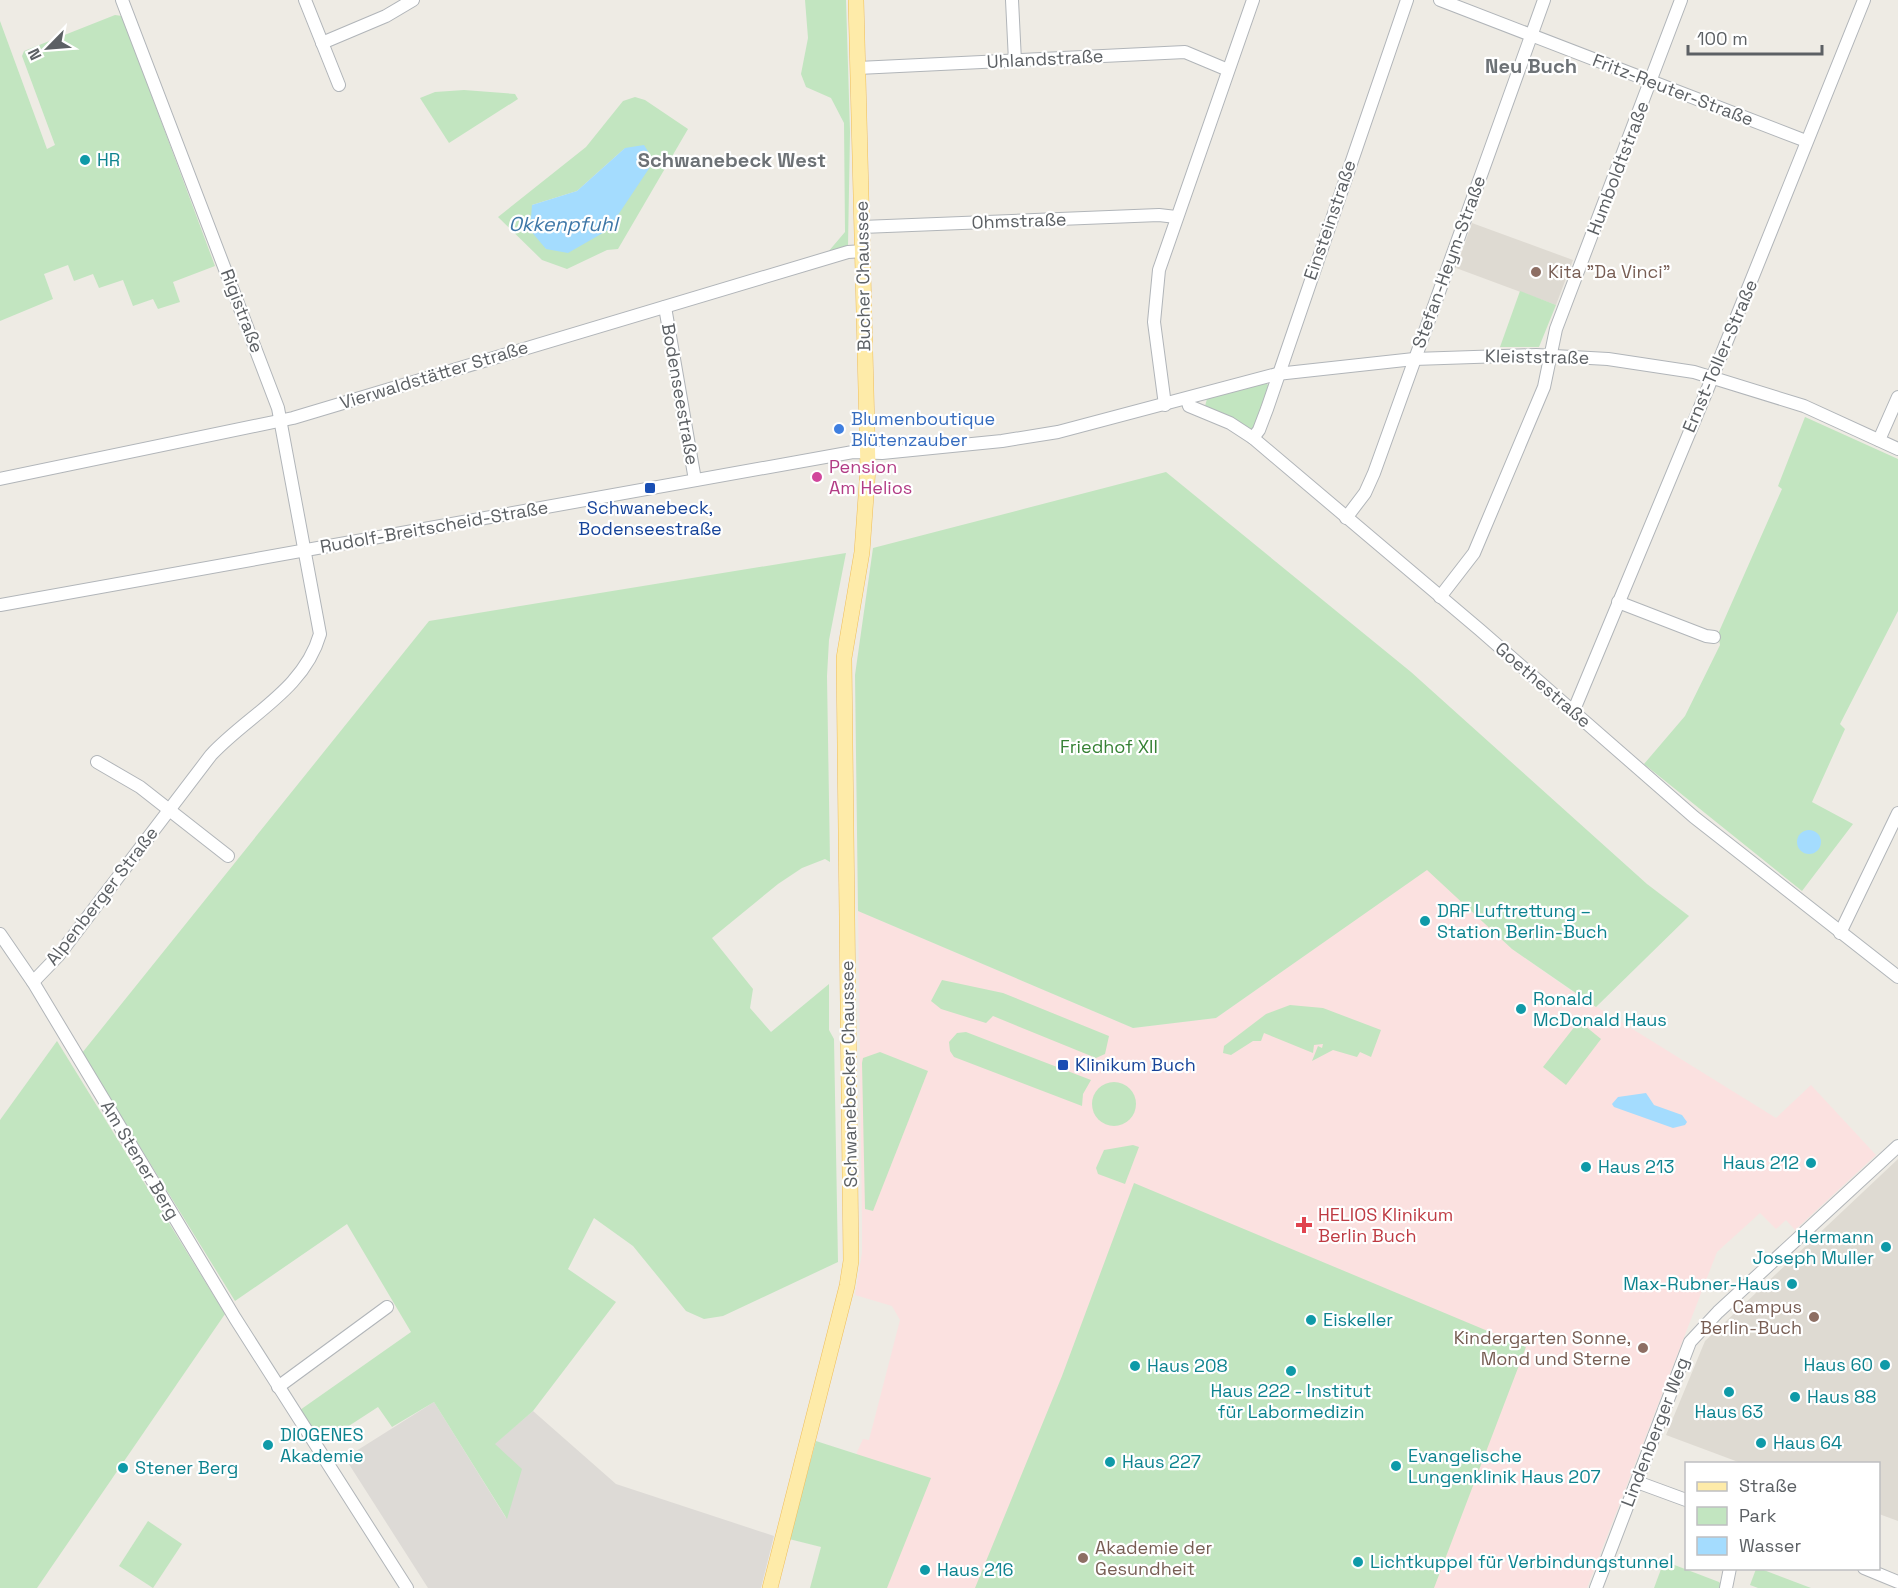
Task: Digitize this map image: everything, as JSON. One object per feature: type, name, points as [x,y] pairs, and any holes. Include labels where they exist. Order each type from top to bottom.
[{"type":"main road","name":"Bucher Chaussee","points":[[856,0],[868,452],[867,508],[862,552]]},
{"type":"main road","name":"Schwanebecker Chaussee","points":[[770,1588],[847,1286],[851,1261],[844,658],[862,552]]},
{"type":"street","name":"Rigistraße","points":[[124,0],[281,420],[320,634]]},
{"type":"street","points":[[304,0],[339,85]]},
{"type":"street","points":[[322,43],[386,16],[413,0]]},
{"type":"street","points":[[1012,0],[1015,61]]},
{"type":"street","points":[[1165,405],[1157,364],[1154,322],[1159,270],[1253,0]]},
{"type":"street","name":"Einsteinstraße","points":[[1253,438],[1259,430],[1407,0]]},
{"type":"street","name":"Fritz-Reuter-Straße","points":[[1440,0],[1806,141]]},
{"type":"street","name":"Stefan-Heym-Straße","points":[[1346,518],[1365,493],[1374,473],[1544,0]]},
{"type":"street","name":"Humboldtstraße","points":[[1440,597],[1474,553],[1544,387],[1556,329],[1682,0]]},
{"type":"street","name":"Ernst-Toller-Straße","points":[[1571,710],[1576,705],[1711,378],[1864,0]]},
{"type":"street","name":"Uhlandstraße","points":[[858,69],[1185,52],[1228,70]]},
{"type":"street","name":"Ohmstraße","points":[[862,227],[1159,215],[1176,217]]},
{"type":"street","name":"Vierwaldstätter Straße","points":[[0,479],[281,420],[848,252],[863,251]]},
{"type":"street","name":"Bodenseestraße","points":[[665,307],[695,480]]},
{"type":"street","name":"Kleiststraße","points":[[868,452],[1002,441],[1080,428],[1277,374],[1414,359],[1550,356],[1608,359],[1694,372],[1804,406],[1898,449]]},
{"type":"street","points":[[1879,440],[1898,397]]},
{"type":"street","name":"Goethestraße","points":[[1187,399],[1189,406],[1230,423],[1253,438],[1694,817],[1898,977]]},
{"type":"street","name":"Rudolf-Breitscheid-Straße","points":[[0,605],[853,452],[868,452]]},
{"type":"street","points":[[1618,602],[1706,636],[1714,637]]},
{"type":"street","name":"Alpenberger Straße","points":[[33,982],[58,956],[169,809],[226,738],[298,679],[315,651],[320,634]]},
{"type":"street","name":"Alpenberger Straße","points":[[97,762],[123,775],[228,856]]},
{"type":"street","points":[[1840,933],[1898,813]]},
{"type":"street","name":"Am Stener Berg","points":[[0,934],[33,982],[278,1387],[407,1588]]},
{"type":"street","name":"Lindenberger Weg","points":[[1596,1588],[1685,1353],[1694,1337],[1898,1146]]},
{"type":"street","points":[[278,1387],[387,1307]]},
{"type":"street","points":[[1637,1482],[1685,1500]]},
{"type":"street","points":[[1726,1588],[1730,1570]]},
{"type":"street","points":[[1867,1570],[1898,1582]]},
{"type":"shaded area","points":[[1472,223],[1573,260],[1556,305],[1456,268]]},
{"type":"shaded area","name":"HELIOS Klinikum Berlin Buch","points":[[1427,869],[1512,949],[1576,994],[1776,1118],[1811,1085],[1876,1155],[1795,1230],[1786,1220],[1776,1229],[1760,1213],[1717,1252],[1587,1588],[822,1588],[857,1452],[863,1439],[869,1440],[900,1320],[892,1306],[855,1295],[862,1253],[858,911],[1133,1028],[1216,1018]]},
{"type":"shaded area","name":"Campus Berlin-Buch","points":[[1898,1159],[1898,1521],[1880,1514],[1880,1462],[1738,1462],[1666,1435],[1705,1341]]},
{"type":"shaded area","points":[[434,1402],[506,1518],[494,1444],[533,1411],[616,1484],[774,1536],[761,1588],[428,1588],[345,1458]]},
{"type":"green space","points":[[805,0],[846,0],[850,132],[848,246],[828,252],[845,232],[844,123],[831,98],[806,87],[801,74],[808,38]]},
{"type":"green space","points":[[115,15],[122,16],[215,266],[173,282],[180,302],[158,309],[153,299],[133,306],[123,280],[99,288],[93,274],[74,281],[68,265],[44,274],[53,299],[0,321],[0,21],[47,149],[55,145],[22,56],[24,51]]},
{"type":"green space","points":[[464,90],[515,94],[518,99],[449,143],[420,98],[435,92]]},
{"type":"green space","points":[[635,97],[645,100],[688,129],[618,249],[607,250],[567,269],[542,260],[498,217],[586,147],[623,101]],"holes":[[[625,148],[546,249],[532,205],[577,191]]]},
{"type":"green space","points":[[1520,291],[1556,305],[1539,347],[1500,347]]},
{"type":"green space","points":[[1265,382],[1268,385],[1267,397],[1253,435],[1205,406],[1207,399]]},
{"type":"green space","points":[[1805,417],[1898,459],[1898,611],[1840,724],[1845,729],[1812,802],[1853,824],[1802,891],[1644,764],[1685,716],[1720,645],[1718,634],[1782,489],[1778,486]]},
{"type":"green space","name":"Friedhof XII","points":[[1166,472],[1411,672],[1647,884],[1689,916],[1596,1007],[1512,949],[1427,870],[1216,1018],[1133,1028],[858,911],[855,675],[873,548]]},
{"type":"green space","points":[[846,553],[829,640],[827,676],[830,862],[825,859],[802,868],[778,884],[712,938],[753,989],[750,1008],[771,1032],[829,984],[829,1030],[834,1039],[838,1262],[723,1316],[704,1319],[686,1311],[633,1246],[594,1218],[568,1269],[616,1302],[533,1411],[495,1444],[522,1469],[507,1519],[434,1402],[392,1427],[378,1407],[321,1444],[300,1410],[411,1332],[347,1224],[235,1301],[82,1053],[429,621]]},
{"type":"green space","points":[[942,980],[1003,993],[1109,1036],[1105,1054],[1096,1058],[993,1016],[986,1023],[941,1009],[931,1001]]},
{"type":"green space","points":[[1290,1005],[1323,1008],[1381,1030],[1371,1057],[1360,1052],[1357,1057],[1333,1050],[1312,1061],[1318,1046],[1322,1048],[1323,1044],[1314,1045],[1313,1053],[1264,1033],[1261,1041],[1253,1041],[1231,1055],[1223,1053],[1224,1046],[1266,1014]]},
{"type":"green space","points":[[1579,1021],[1601,1039],[1566,1085],[1543,1067]]},
{"type":"green space","points":[[966,1032],[1091,1080],[1083,1094],[1082,1106],[954,1057],[950,1051],[949,1042],[957,1033]]},
{"type":"green space","points":[[57,1041],[225,1314],[37,1588],[0,1588],[0,1120]]},
{"type":"green space","points":[[880,1052],[928,1071],[873,1211],[865,1209],[862,1063],[863,1058]]},
{"type":"green space","points":[[1114,1082],[1129,1089],[1136,1104],[1129,1119],[1114,1126],[1099,1119],[1092,1104],[1099,1089]]},
{"type":"green space","points":[[1133,1145],[1139,1147],[1125,1184],[1098,1174],[1096,1168],[1104,1150]]},
{"type":"green space","points":[[1134,1183],[1526,1347],[1434,1588],[975,1588],[1062,1376]]},
{"type":"green space","points":[[816,1441],[931,1478],[887,1588],[810,1588],[821,1547],[789,1539]]},
{"type":"green space","points":[[148,1521],[182,1544],[153,1588],[119,1566]]},
{"type":"green space","points":[[1664,1561],[1719,1582],[1724,1588],[1654,1588]]},
{"type":"green space","points":[[1756,1570],[1764,1570],[1811,1588],[1758,1588],[1750,1585]]},
{"type":"water","name":"Okkenpfuhl","points":[[644,145],[654,161],[608,230],[568,253],[546,249],[530,230],[532,205],[577,191],[625,148]]},
{"type":"water","points":[[1809,830],[1818,833],[1821,842],[1818,851],[1809,854],[1800,851],[1797,842],[1800,833]]},
{"type":"water","points":[[1646,1093],[1654,1105],[1682,1115],[1687,1122],[1685,1125],[1673,1128],[1614,1107],[1612,1104],[1618,1097]]},
{"type":"place","name":"HR","points":[[85,160]]},
{"type":"place","name":"Kita \"Da Vinci\"","points":[[1536,272]]},
{"type":"place","name":"Blumenboutique Blütenzauber","points":[[839,429]]},
{"type":"place","name":"Pension Am Helios","points":[[817,477]]},
{"type":"place","name":"Schwanebeck, Bodenseestraße","points":[[650,488]]},
{"type":"place","name":"DRF Luftrettung – Station Berlin-Buch","points":[[1425,921]]},
{"type":"place","name":"Ronald McDonald Haus","points":[[1521,1009]]},
{"type":"place","name":"Klinikum Buch","points":[[1063,1065]]},
{"type":"place","name":"Haus 212","points":[[1811,1163]]},
{"type":"place","name":"Haus 213","points":[[1586,1167]]},
{"type":"place","name":"HELIOS Klinikum Berlin Buch","points":[[1304,1225]]},
{"type":"place","name":"Hermann Joseph Muller","points":[[1886,1247]]},
{"type":"place","name":"Max-Rubner-Haus","points":[[1792,1284]]},
{"type":"place","name":"Campus Berlin-Buch","points":[[1814,1317]]},
{"type":"place","name":"Eiskeller","points":[[1311,1320]]},
{"type":"place","name":"Kindergarten Sonne, Mond und Sterne","points":[[1643,1348]]},
{"type":"place","name":"Haus 60","points":[[1885,1365]]},
{"type":"place","name":"Haus 208","points":[[1135,1366]]},
{"type":"place","name":"Haus 222 - Institut für Labormedizin","points":[[1291,1371]]},
{"type":"place","name":"Haus 63","points":[[1729,1392]]},
{"type":"place","name":"Haus 88","points":[[1795,1397]]},
{"type":"place","name":"Haus 64","points":[[1761,1443]]},
{"type":"place","name":"DIOGENES Akademie","points":[[268,1445]]},
{"type":"place","name":"Haus 227","points":[[1110,1462]]},
{"type":"place","name":"Evangelische Lungenklinik Haus 207","points":[[1396,1466]]},
{"type":"place","name":"Stener Berg","points":[[123,1468]]},
{"type":"place","name":"Akademie der Gesundheit","points":[[1083,1558]]},
{"type":"place","name":"Lichtkuppel für Verbindungstunnel","points":[[1358,1562]]},
{"type":"place","name":"Haus 216","points":[[925,1570]]},
{"type":"district","name":"Neu Buch","points":[[1531,66]]},
{"type":"district","name":"Schwanebeck West","points":[[732,160]]}]
